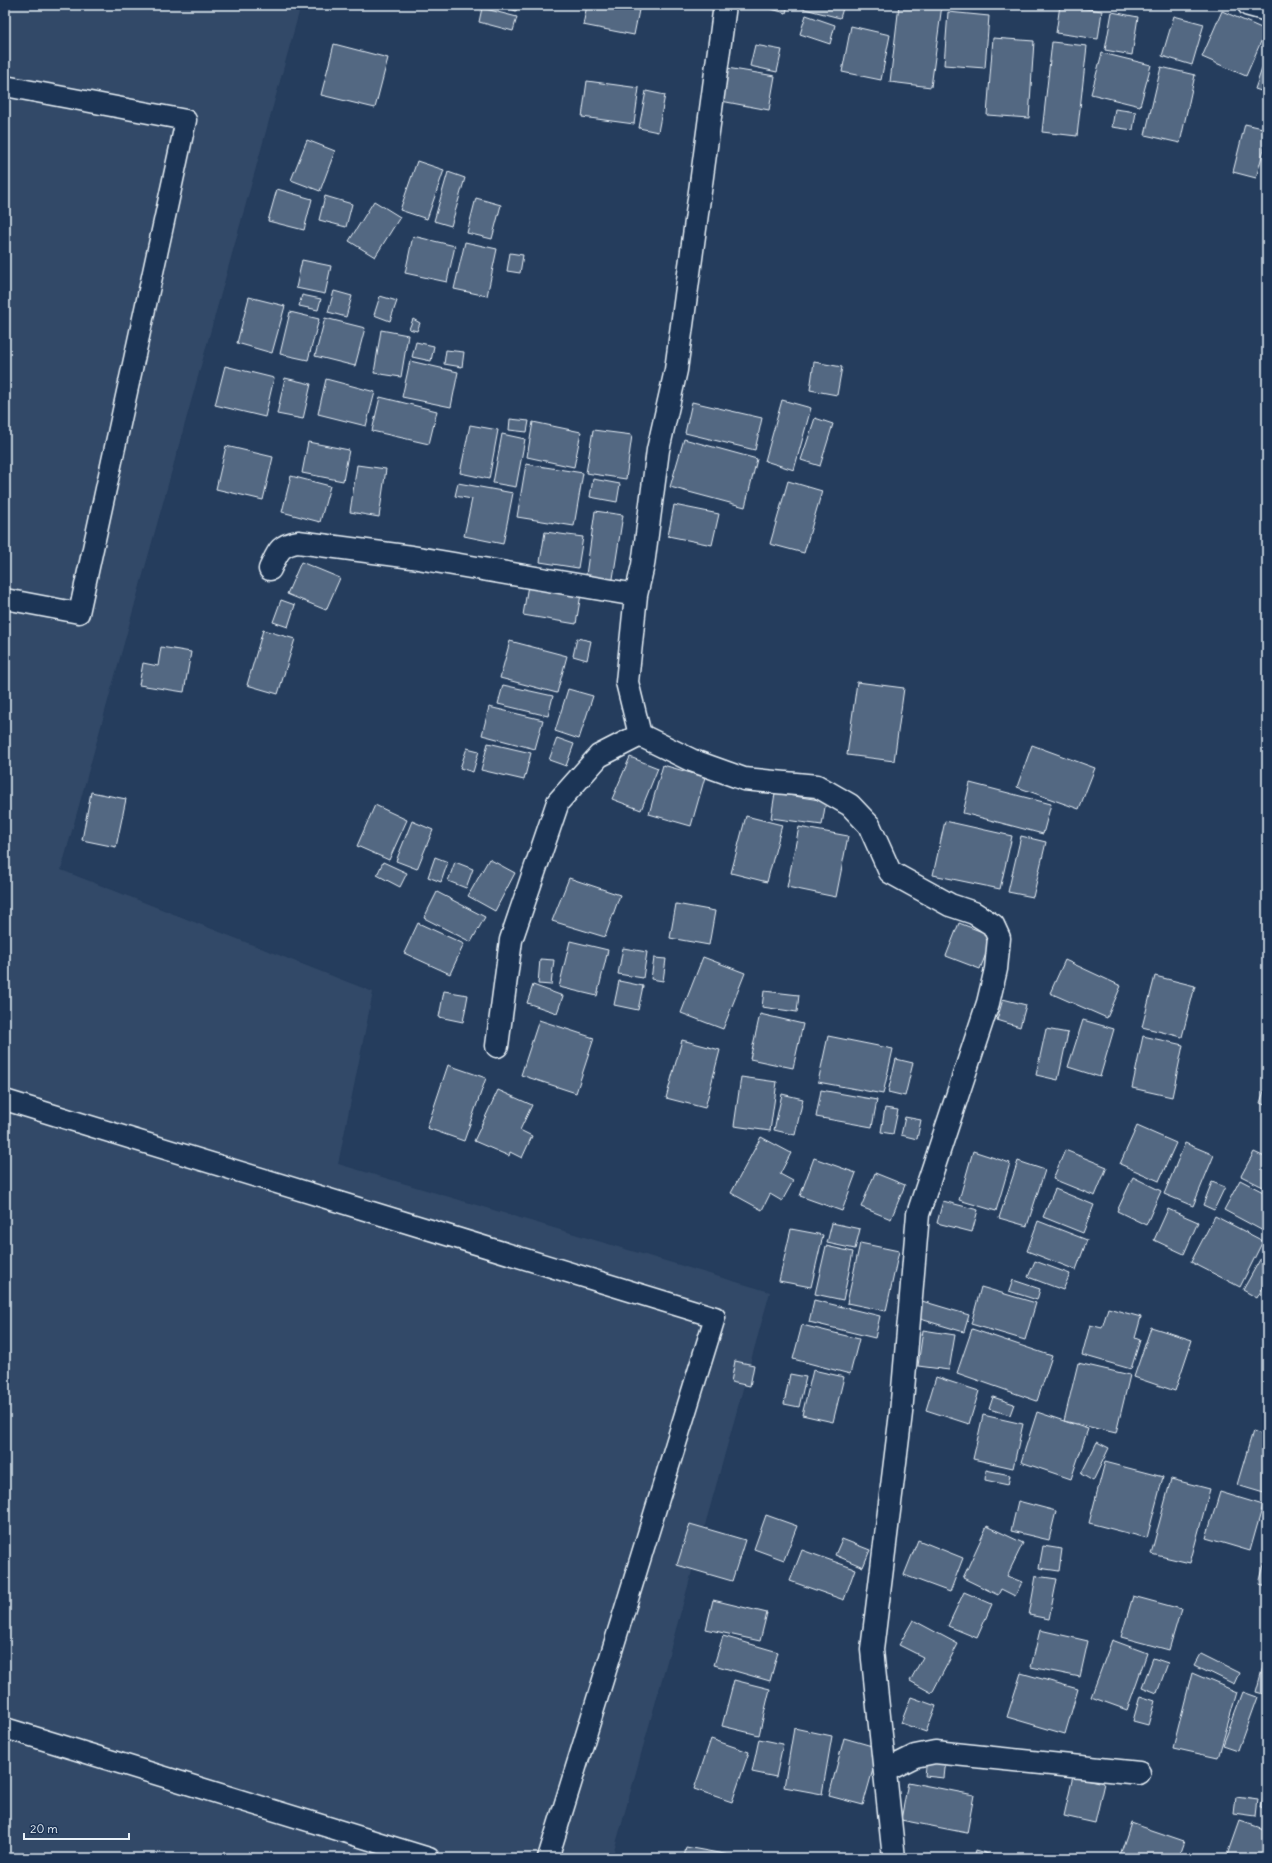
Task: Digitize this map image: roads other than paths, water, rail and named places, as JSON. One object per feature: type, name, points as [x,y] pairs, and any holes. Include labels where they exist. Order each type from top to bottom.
[{"type":"street","points":[[640,735],[627,682],[636,595],[643,565],[658,450],[676,370],[725,5]]},
{"type":"street","points":[[1250,5],[1267,10]]},
{"type":"street","points":[[270,569],[280,549],[286,544],[298,542],[412,557],[636,595]]},
{"type":"street","points":[[497,1046],[511,940],[558,802],[599,756],[640,735]]},
{"type":"street","points":[[640,735],[691,760],[744,779],[817,786],[850,805],[868,825],[890,872],[950,905],[974,913],[993,925],[999,938],[996,970],[984,1018],[918,1214],[901,1413],[872,1650],[894,1858]]},
{"type":"street","points":[[885,1771],[915,1756],[935,1752],[1139,1773]]},
{"type":"lane","points":[[5,86],[186,120],[79,613],[5,599]]},
{"type":"lane","points":[[5,1100],[714,1317],[548,1858]]},
{"type":"lane","points":[[5,1728],[428,1858]]}]
